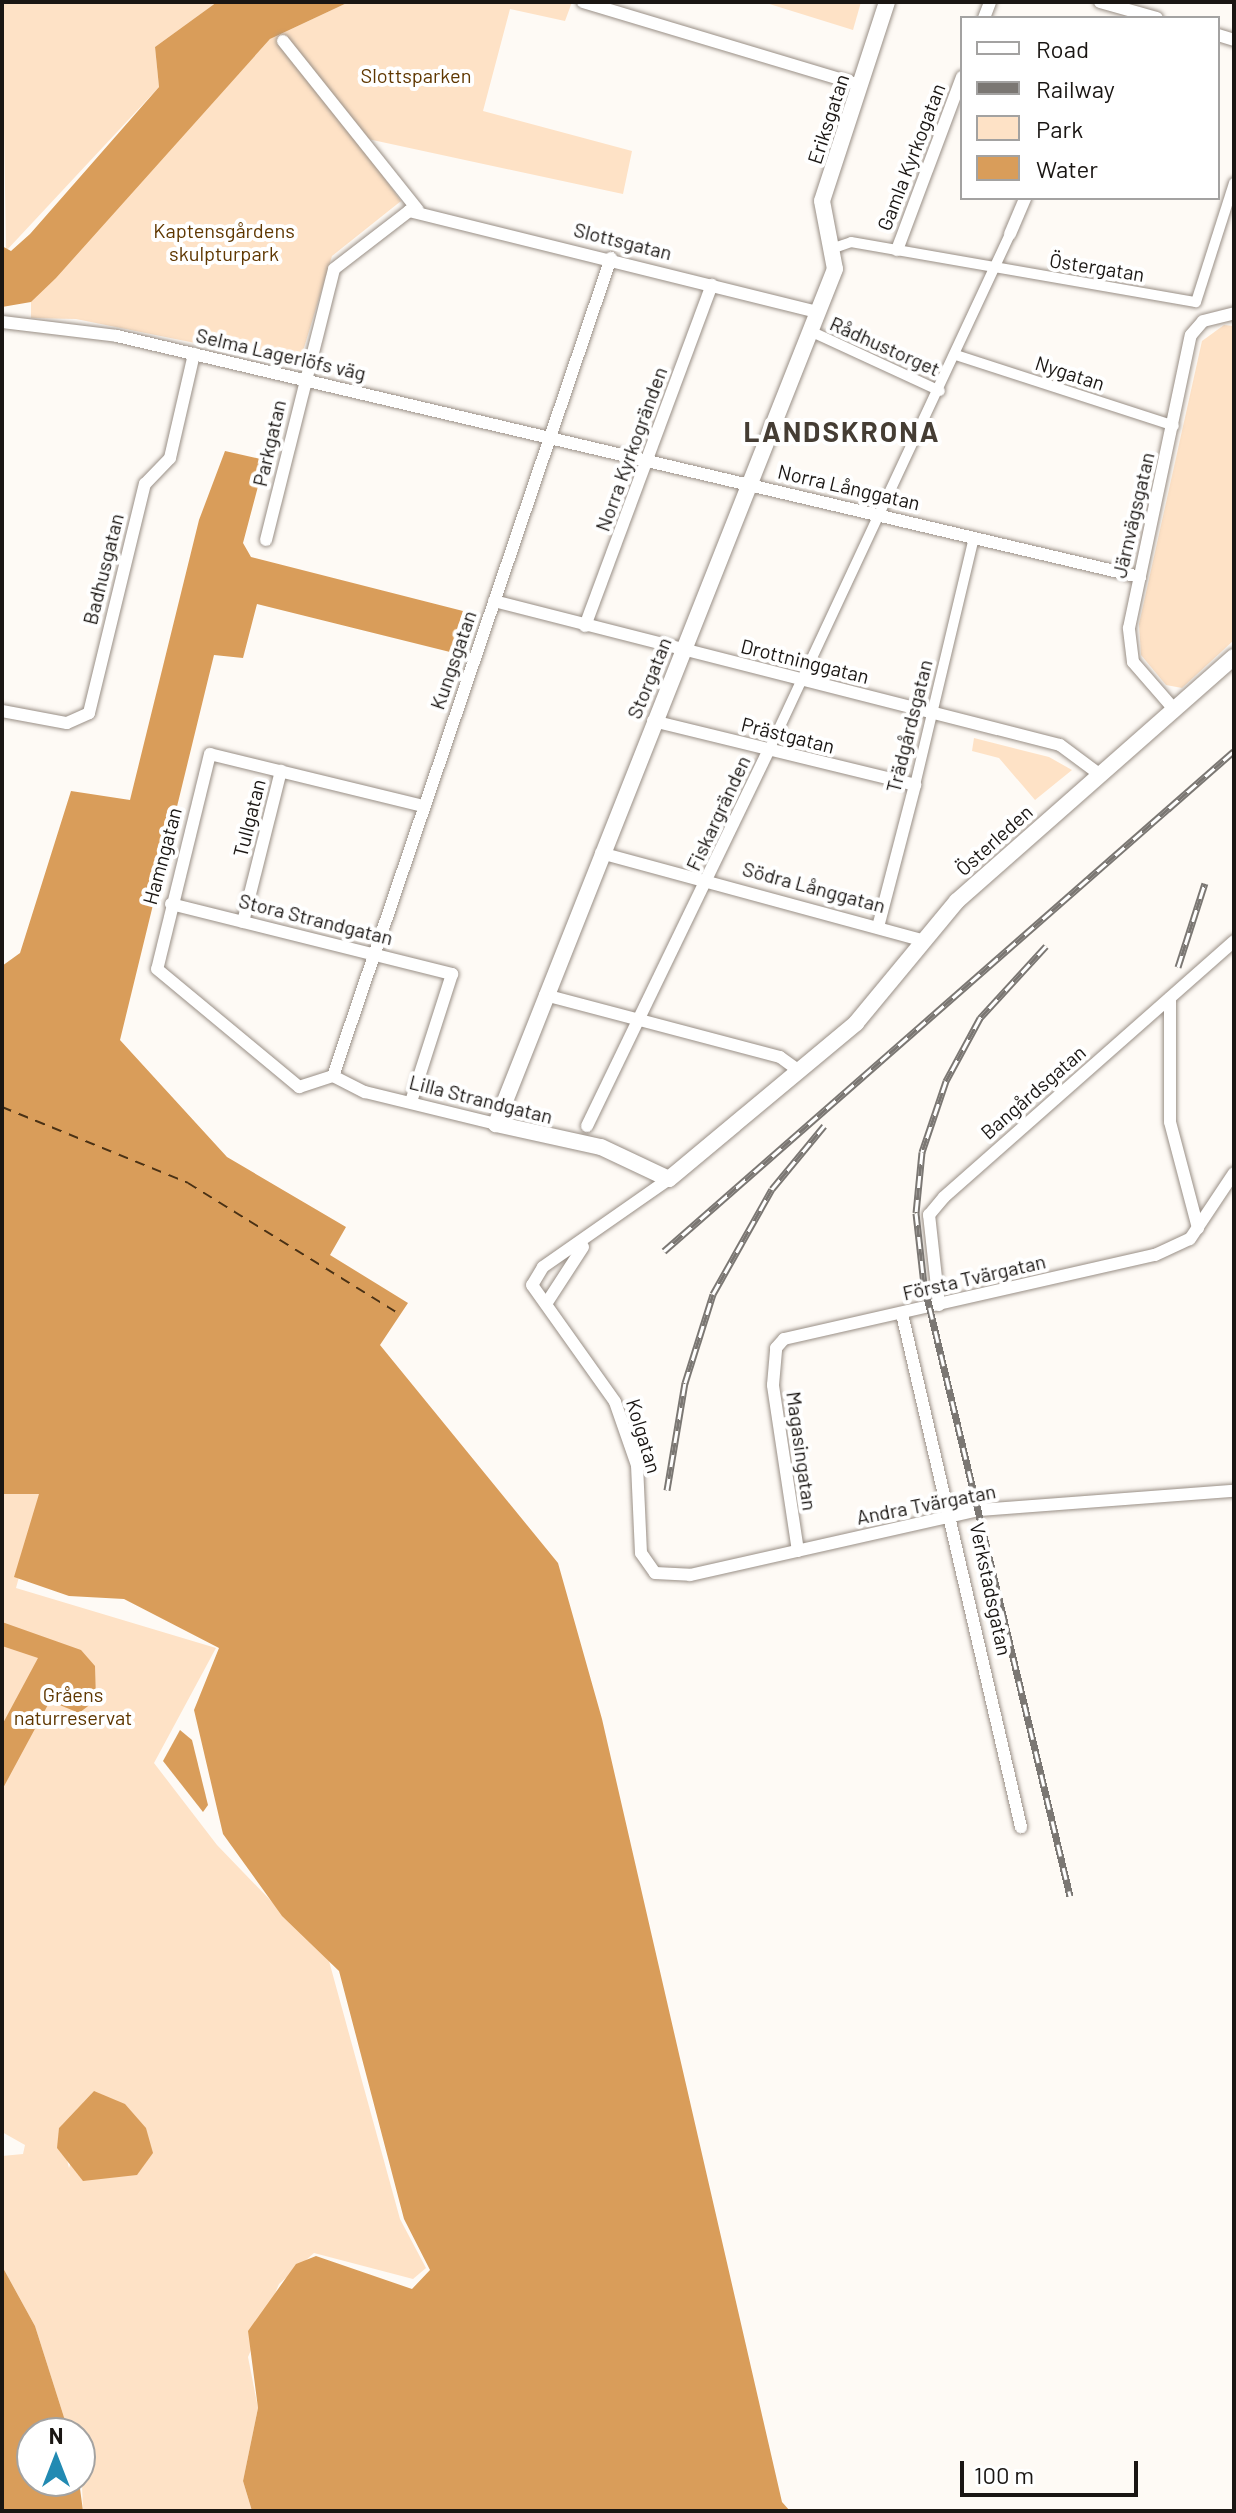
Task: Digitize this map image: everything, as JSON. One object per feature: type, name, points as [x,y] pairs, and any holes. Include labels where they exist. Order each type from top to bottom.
[{"type":"street","points":[[583,2],[859,85]]},
{"type":"street","name":"Eriksgatan","points":[[834,248],[822,201],[887,2]]},
{"type":"street","points":[[1104,3],[1150,16]]},
{"type":"street","points":[[283,41],[418,210]]},
{"type":"street","name":"Gamla Kyrkogatan","points":[[897,250],[960,82]]},
{"type":"street","name":"Östergatan","points":[[993,272],[1196,302],[1234,183]]},
{"type":"street","points":[[1010,234],[1024,200]]},
{"type":"street","name":"Slottsgatan","points":[[418,210],[818,312]]},
{"type":"street","name":"Parkgatan","points":[[266,540],[334,269],[418,210]]},
{"type":"street","name":"Rådhustorget","points":[[810,331],[940,391],[1010,234]]},
{"type":"street","points":[[834,248],[851,242],[993,272]]},
{"type":"street","name":"Storgatan","points":[[496,1124],[680,651],[835,269],[834,248]]},
{"type":"street","name":"Kungsgatan","points":[[333,1076],[611,258]]},
{"type":"street","name":"Norra Kyrkogränden","points":[[585,626],[712,285]]},
{"type":"street","name":"Järnvägsgatan","points":[[1173,708],[1127,646],[1191,335],[1203,321],[1234,313]]},
{"type":"street","name":"Selma Lagerlöfs väg","points":[[2,322],[66,325],[549,438]]},
{"type":"street","name":"Badhusgatan","points":[[2,711],[67,723],[89,713],[145,484],[170,458],[194,354]]},
{"type":"street","name":"Nygatan","points":[[956,355],[1174,426]]},
{"type":"street","name":"Fiskargränden","points":[[587,1126],[709,881],[800,680],[940,391]]},
{"type":"street","name":"Norra Långgatan","points":[[549,438],[1140,577]]},
{"type":"street","name":"Trädgårdsgatan","points":[[879,923],[974,538]]},
{"type":"street","name":"Drottninggatan","points":[[494,601],[680,651],[1060,745],[1099,774]]},
{"type":"street","name":"Österleden","points":[[799,1071],[856,1023],[922,940],[1099,774],[1234,657]]},
{"type":"street","name":"Prästgatan","points":[[653,721],[768,752],[915,785]]},
{"type":"street","name":"Hamngatan","points":[[281,771],[210,754],[157,969],[282,1079],[299,1087],[333,1076]]},
{"type":"street","points":[[281,771],[423,806]]},
{"type":"street","name":"Tullgatan","points":[[243,922],[281,771]]},
{"type":"street","name":"Södra Långgatan","points":[[601,853],[879,923],[922,940]]},
{"type":"street","name":"Stora Strandgatan","points":[[171,904],[452,974],[411,1102]]},
{"type":"street","name":"Bangårdsgatan","points":[[939,1305],[929,1215],[1234,941]]},
{"type":"street","points":[[545,995],[640,1017],[780,1057],[799,1071],[669,1179]]},
{"type":"street","points":[[1170,998],[1170,1122],[1194,1234]]},
{"type":"street","name":"Lilla Strandgatan","points":[[333,1076],[411,1102],[601,1147],[669,1179]]},
{"type":"street","points":[[1194,1234],[1234,1173]]},
{"type":"street","name":"Kolgatan","points":[[641,1553],[637,1465],[615,1402],[546,1304],[533,1292],[536,1274],[585,1244],[669,1179]]},
{"type":"street","name":"Första Tvärgatan","points":[[774,1356],[784,1339],[1155,1255],[1194,1234]]},
{"type":"street","name":"Kolgatan","points":[[546,1304],[585,1244]]},
{"type":"street","name":"Verkstadsgatan","points":[[902,1314],[954,1514],[1021,1827]]},
{"type":"street","name":"Magasingatan","points":[[774,1356],[798,1551]]},
{"type":"street","name":"Andra Tvärgatan","points":[[641,1553],[655,1573],[672,1577],[954,1514],[1234,1491]]},
{"type":"green space","points":[[2,2],[217,2],[155,47],[159,87],[6,251]]},
{"type":"green space","name":"Kaptensgårdens skulpturpark","points":[[349,2],[572,2],[565,21],[510,9],[483,111],[632,151],[623,194],[354,136],[401,201],[332,256],[299,364],[76,319],[31,318],[31,302],[270,39]]},
{"type":"green space","points":[[763,2],[861,2],[853,30]]},
{"type":"green space","points":[[1224,325],[1234,326],[1234,640],[1182,688],[1166,685],[1141,655],[1139,624],[1202,341]]},
{"type":"green space","points":[[974,738],[1049,757],[1072,770],[1035,800],[999,758],[972,751]]},
{"type":"green space","name":"Gråens naturreservat","points":[[43,1488],[16,1588],[216,1648],[154,1763],[217,1845],[329,1961],[400,2219],[426,2268],[413,2279],[314,2253],[279,2284],[248,2357],[258,2408],[243,2481],[252,2511],[83,2511],[82,2497],[96,2497],[96,2417],[64,2417],[35,2326],[2,2266],[2,2156],[23,2154],[25,2145],[2,2132],[2,1489]],"holes":[[[94,2091],[69,2168],[59,2128]]]},
{"type":"water","points":[[217,2],[349,2],[270,39],[56,278],[31,302],[2,307],[2,246],[11,251],[30,234],[159,87],[155,47]]},
{"type":"water","points":[[225,451],[265,460],[243,543],[251,557],[463,611],[450,652],[257,604],[243,658],[214,655],[120,1040],[227,1157],[346,1227],[330,1255],[408,1303],[380,1345],[558,1563],[602,1719],[782,2502],[790,2511],[252,2511],[243,2481],[258,2408],[248,2331],[296,2264],[316,2256],[412,2289],[430,2270],[404,2219],[339,1971],[282,1916],[223,1834],[194,1710],[219,1648],[124,1599],[69,1596],[14,1577],[39,1494],[2,1494],[2,966],[20,953],[71,791],[130,800],[199,520]]},
{"type":"water","points":[[2,1622],[81,1650],[95,1666],[96,1700],[79,1713],[50,1701],[2,1790],[2,1725],[38,1658],[2,1646]]},
{"type":"water","points":[[180,1730],[192,1740],[208,1805],[203,1812],[163,1761]]},
{"type":"water","points":[[94,2091],[125,2104],[146,2128],[153,2153],[137,2175],[83,2181],[57,2148],[59,2128]]},
{"type":"water","points":[[2,2266],[35,2326],[64,2417],[16,2417],[16,2497],[81,2497],[83,2511],[2,2511]]},
{"type":"ferry route","points":[[2,1107],[188,1183],[401,1315]]},
{"type":"railway","points":[[664,1251],[1234,751]]},
{"type":"railway","points":[[1178,967],[1205,883]]},
{"type":"railway","points":[[1046,946],[980,1018],[946,1081],[922,1152],[916,1213],[924,1284],[1070,1896]]},
{"type":"railway","points":[[667,1490],[685,1383],[713,1294],[772,1189],[824,1126]]},
{"type":"district","name":"LANDSKRONA","points":[[842,431]]},
{"type":"park label","name":"Slottsparken","points":[[416,75]]}]
